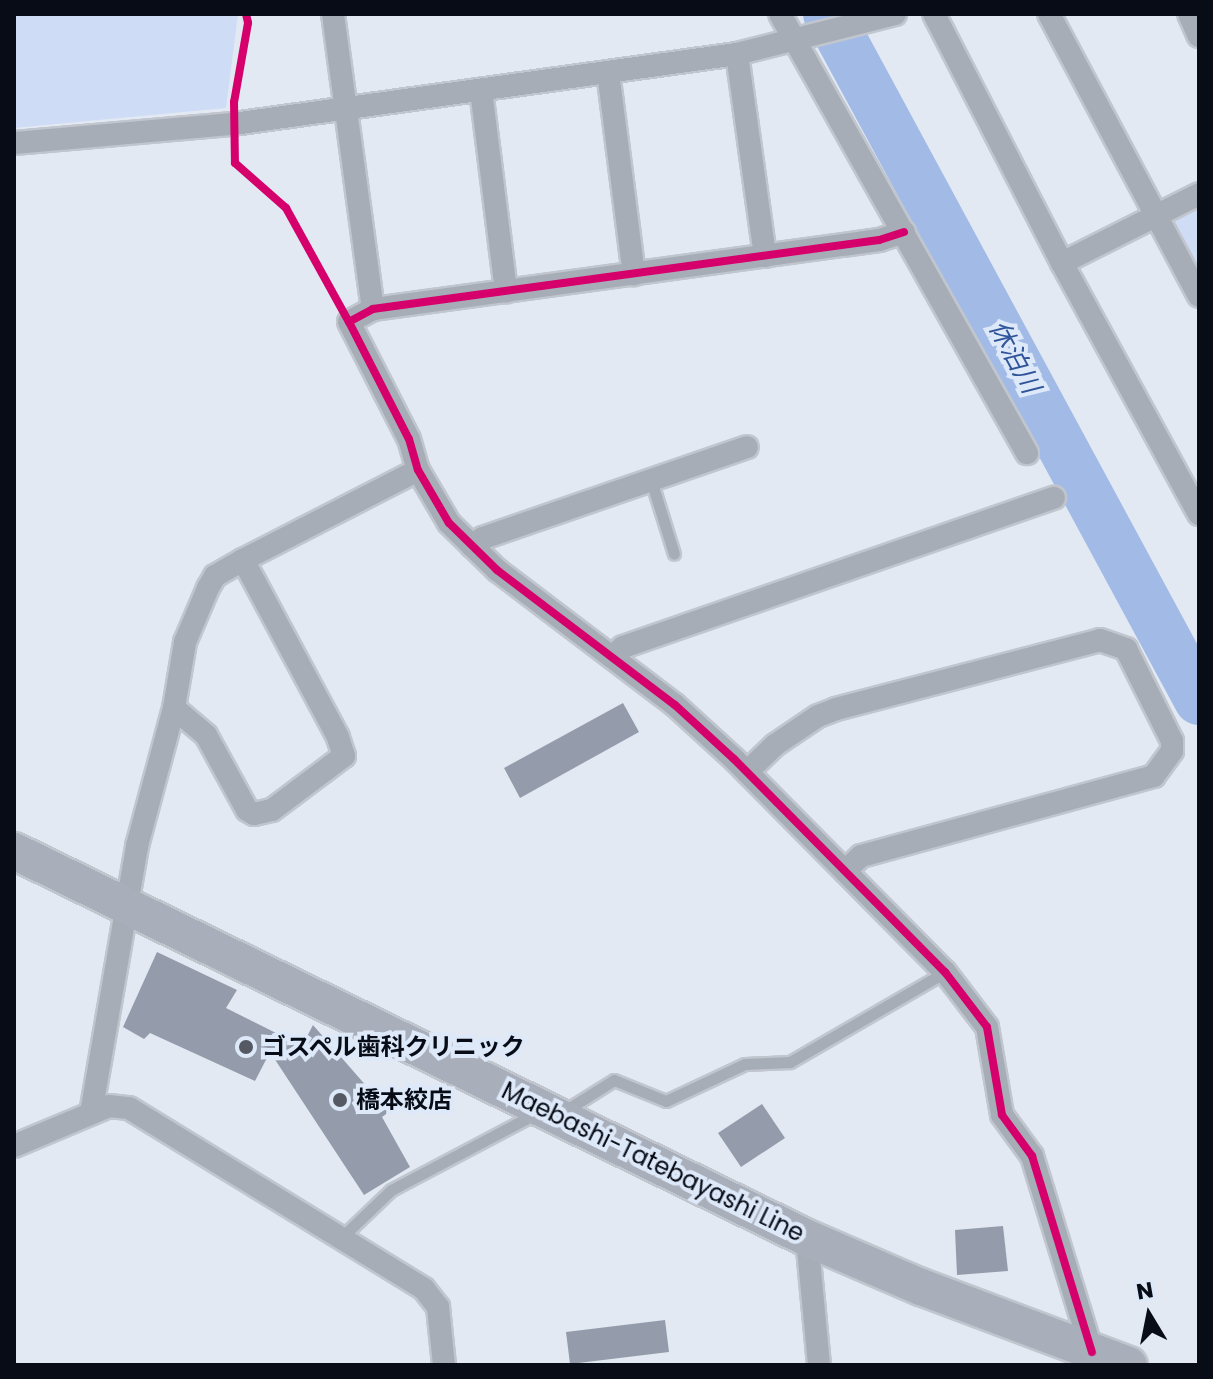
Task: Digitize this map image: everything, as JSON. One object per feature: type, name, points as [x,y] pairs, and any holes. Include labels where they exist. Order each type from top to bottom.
[{"type":"main road","name":"Maebashi-Tatebayashi Line","points":[[14,851],[807,1238],[921,1287],[1129,1365]]},
{"type":"street","points":[[333,14],[373,309]]},
{"type":"street","points":[[780,14],[1027,453]]},
{"type":"street","points":[[14,143],[233,124],[737,54],[895,14]]},
{"type":"street","points":[[934,14],[1062,263],[1199,514]]},
{"type":"street","points":[[1049,14],[1199,296]]},
{"type":"street","points":[[1189,14],[1199,36]]},
{"type":"street","points":[[737,54],[765,256]]},
{"type":"street","points":[[608,72],[634,274]]},
{"type":"street","points":[[481,90],[506,291]]},
{"type":"street","points":[[1062,263],[1199,194]]},
{"type":"street","points":[[904,232],[879,240],[373,309],[349,322],[409,439],[418,470],[449,523],[497,570],[675,705],[747,772],[945,972],[987,1027],[1002,1115],[1032,1156],[1092,1352]]},
{"type":"street","points":[[472,546],[483,538],[747,447]]},
{"type":"street","points":[[91,1113],[137,846],[174,708],[185,642],[208,588],[215,576],[243,560],[418,470]]},
{"type":"street","points":[[612,657],[623,647],[1054,498]]},
{"type":"street","points":[[174,708],[206,735],[247,810],[254,814],[272,810],[344,756],[338,737],[243,560]]},
{"type":"street","points":[[747,772],[775,745],[818,716],[836,709],[1100,640],[1126,649],[1172,741],[1172,751],[1154,776],[861,856],[845,871]]},
{"type":"street","points":[[14,1146],[109,1106],[129,1108],[424,1289],[438,1307],[444,1365]]},
{"type":"street","points":[[807,1238],[819,1365]]},
{"type":"lane","points":[[651,480],[674,554]]},
{"type":"lane","points":[[340,1238],[391,1190],[614,1080],[666,1101],[745,1064],[790,1062],[945,972]]},
{"type":"shaded area","points":[[14,14],[238,14],[226,108],[14,128]]},
{"type":"shaded area","points":[[1199,194],[1199,296],[1156,216]]},
{"type":"building","points":[[623,703],[639,732],[520,798],[504,768]]},
{"type":"building","points":[[157,952],[237,990],[226,1008],[302,1046],[313,1025],[389,1112],[382,1117],[410,1167],[364,1195],[270,1052],[255,1081],[150,1033],[144,1039],[123,1027]]},
{"type":"building","points":[[762,1104],[785,1138],[741,1167],[718,1133]]},
{"type":"building","points":[[1003,1226],[1008,1271],[957,1275],[955,1230]]},
{"type":"building","points":[[665,1320],[669,1352],[570,1364],[566,1332]]},
{"type":"waterway","name":"休泊川","points":[[828,14],[1199,700]]},
{"type":"cycle path","points":[[246,14],[248,23],[234,102],[235,163],[286,208],[349,322]]},
{"type":"cycle path","points":[[904,232],[879,240],[373,309],[349,322],[409,439],[418,470],[449,523],[497,570],[675,705],[734,759],[945,972],[987,1027],[1002,1115],[1032,1156],[1092,1352]]},
{"type":"place","name":"ゴスペル歯科クリニック","points":[[246,1047]]},
{"type":"place","name":"橋本絞店","points":[[340,1100]]}]
